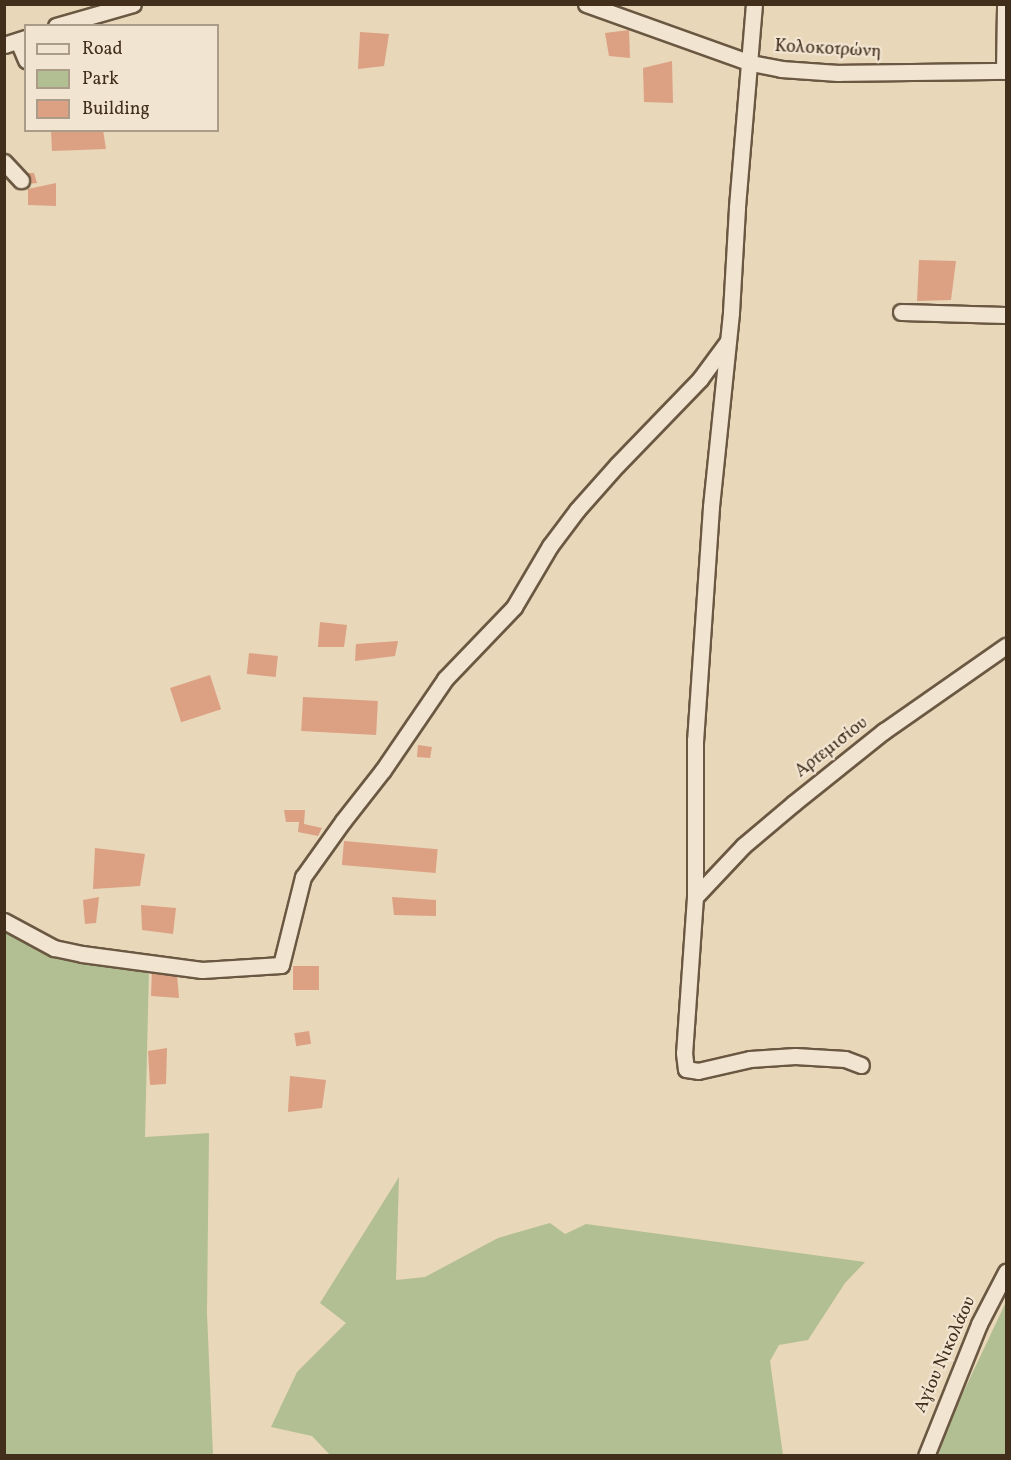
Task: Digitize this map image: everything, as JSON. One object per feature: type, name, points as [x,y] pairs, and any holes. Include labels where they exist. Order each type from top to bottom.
[{"type":"street","points":[[63,24],[133,4]]},
{"type":"street","name":"Κολοκοτρώνη","points":[[586,4],[751,63],[781,69],[838,74],[1005,71]]},
{"type":"street","points":[[754,4],[728,341],[711,507],[695,740],[695,897],[684,1053],[686,1069],[698,1071],[750,1059],[795,1056],[845,1059],[861,1065]]},
{"type":"street","points":[[1005,4],[1005,71]]},
{"type":"street","points":[[16,42],[24,56]]},
{"type":"street","points":[[4,162],[21,180]]},
{"type":"street","points":[[901,312],[1006,315]]},
{"type":"street","points":[[4,921],[54,948],[82,954],[202,970],[281,965],[303,877],[343,821],[446,679],[514,607],[550,546],[577,510],[616,465],[700,379],[728,341]]},
{"type":"street","name":"Αρτεμισίου","points":[[695,897],[743,846],[794,803],[884,732],[1006,646]]},
{"type":"street","name":"Αγίου Νικολάου","points":[[926,1455],[979,1324],[1006,1272]]},
{"type":"green space","points":[[5,928],[78,962],[149,969],[145,1137],[209,1133],[207,1313],[213,1455],[5,1456]]},
{"type":"green space","points":[[399,1177],[396,1280],[425,1277],[498,1238],[550,1223],[565,1234],[586,1224],[865,1262],[845,1283],[808,1340],[779,1345],[770,1361],[783,1455],[330,1455],[312,1436],[271,1427],[297,1372],[346,1323],[320,1303]]},
{"type":"green space","points":[[1006,1302],[1006,1455],[938,1455],[952,1416]]},
{"type":"building","points":[[629,30],[630,58],[609,56],[605,33]]},
{"type":"building","points":[[360,32],[389,34],[384,66],[358,69]]},
{"type":"building","points":[[672,61],[673,103],[644,102],[643,68]]},
{"type":"building","points":[[51,132],[103,132],[106,149],[52,151]]},
{"type":"building","points":[[25,173],[34,173],[37,183],[27,184]]},
{"type":"building","points":[[56,183],[56,206],[28,205],[28,189]]},
{"type":"building","points":[[919,260],[956,261],[951,300],[917,301]]},
{"type":"building","points":[[320,622],[347,625],[344,647],[318,647]]},
{"type":"building","points":[[398,641],[395,656],[355,661],[356,644]]},
{"type":"building","points":[[249,653],[278,656],[276,677],[247,674]]},
{"type":"building","points":[[210,675],[221,709],[181,722],[170,688]]},
{"type":"building","points":[[303,697],[378,701],[376,735],[301,731]]},
{"type":"building","points":[[418,745],[432,747],[430,758],[417,757]]},
{"type":"building","points":[[284,810],[305,810],[304,824],[322,828],[318,836],[298,832],[299,822],[286,822]]},
{"type":"building","points":[[344,841],[438,849],[436,873],[342,865]]},
{"type":"building","points":[[95,848],[145,854],[140,886],[93,889]]},
{"type":"building","points":[[99,897],[96,923],[85,924],[83,900]]},
{"type":"building","points":[[392,897],[436,900],[436,916],[394,915]]},
{"type":"building","points":[[141,905],[176,908],[173,934],[142,930]]},
{"type":"building","points":[[293,966],[319,966],[319,990],[293,990]]},
{"type":"building","points":[[152,969],[177,974],[179,998],[151,996]]},
{"type":"building","points":[[309,1031],[311,1044],[296,1046],[294,1033]]},
{"type":"building","points":[[167,1048],[166,1084],[150,1085],[148,1051]]},
{"type":"building","points":[[290,1076],[326,1080],[322,1108],[288,1112]]}]
